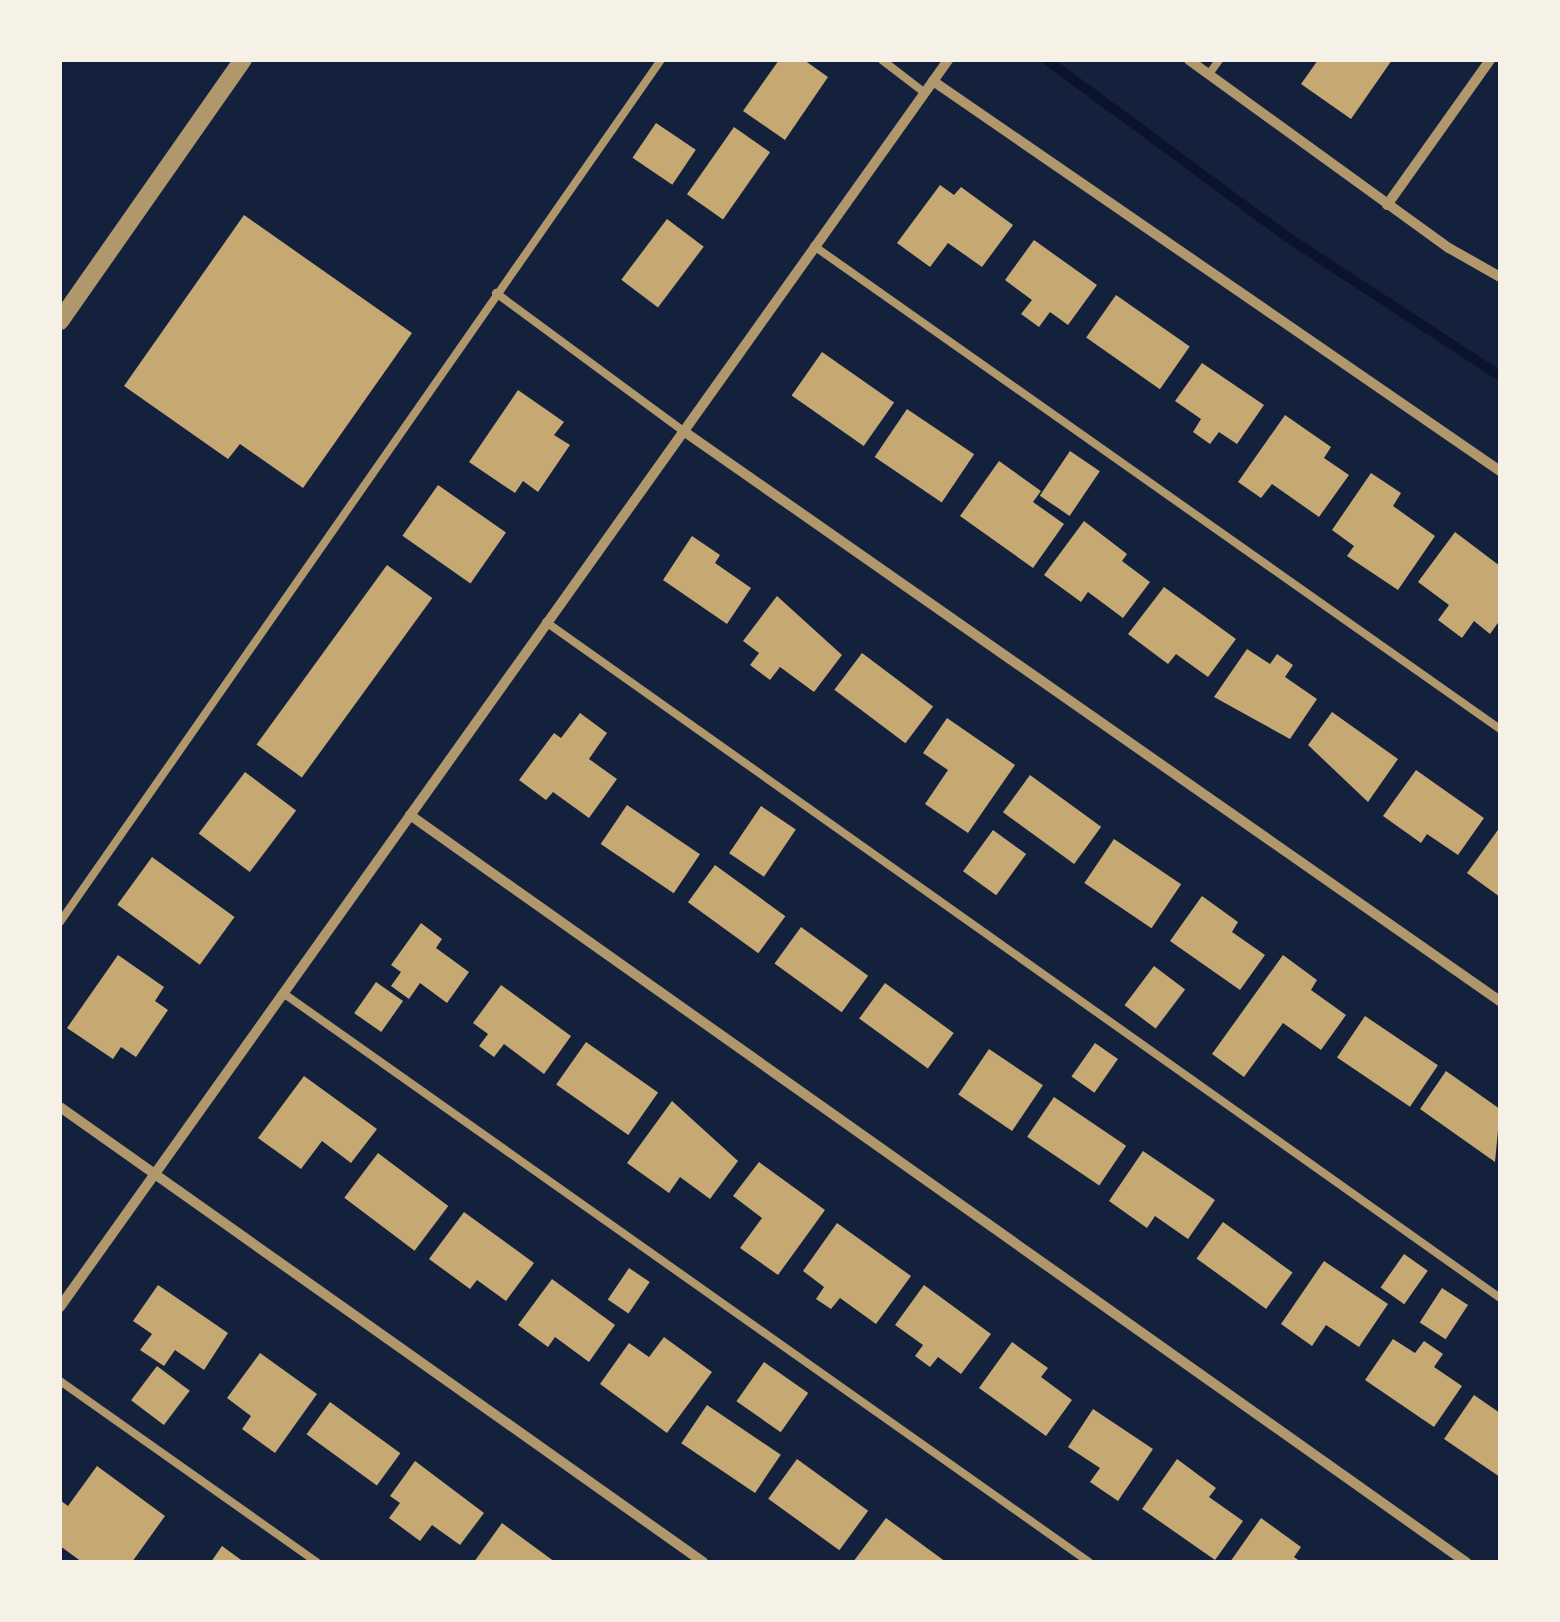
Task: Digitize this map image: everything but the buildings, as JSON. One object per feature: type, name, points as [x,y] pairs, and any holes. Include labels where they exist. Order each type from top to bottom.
[{"type":"street","points":[[60,320],[243,60]]},
{"type":"street","points":[[60,1306],[948,60]]},
{"type":"street","points":[[1188,60],[1387,205],[1500,277]]},
{"type":"street","points":[[1387,205],[1490,60]]},
{"type":"street","points":[[933,81],[1500,471]]},
{"type":"street","points":[[682,430],[1500,1001]]},
{"type":"street","points":[[410,815],[1466,1562]]},
{"type":"street","points":[[60,1107],[703,1562]]},
{"type":"lane","points":[[60,922],[661,60]]},
{"type":"lane","points":[[882,60],[925,92]]},
{"type":"lane","points":[[1208,74],[1218,60]]},
{"type":"lane","points":[[814,246],[1500,729]]},
{"type":"lane","points":[[496,293],[682,430]]},
{"type":"lane","points":[[546,622],[1500,1298]]},
{"type":"lane","points":[[283,993],[1090,1562]]},
{"type":"lane","points":[[60,1382],[317,1562]]},
{"type":"waterway","points":[[1047,60],[1287,237],[1500,376]]}]
